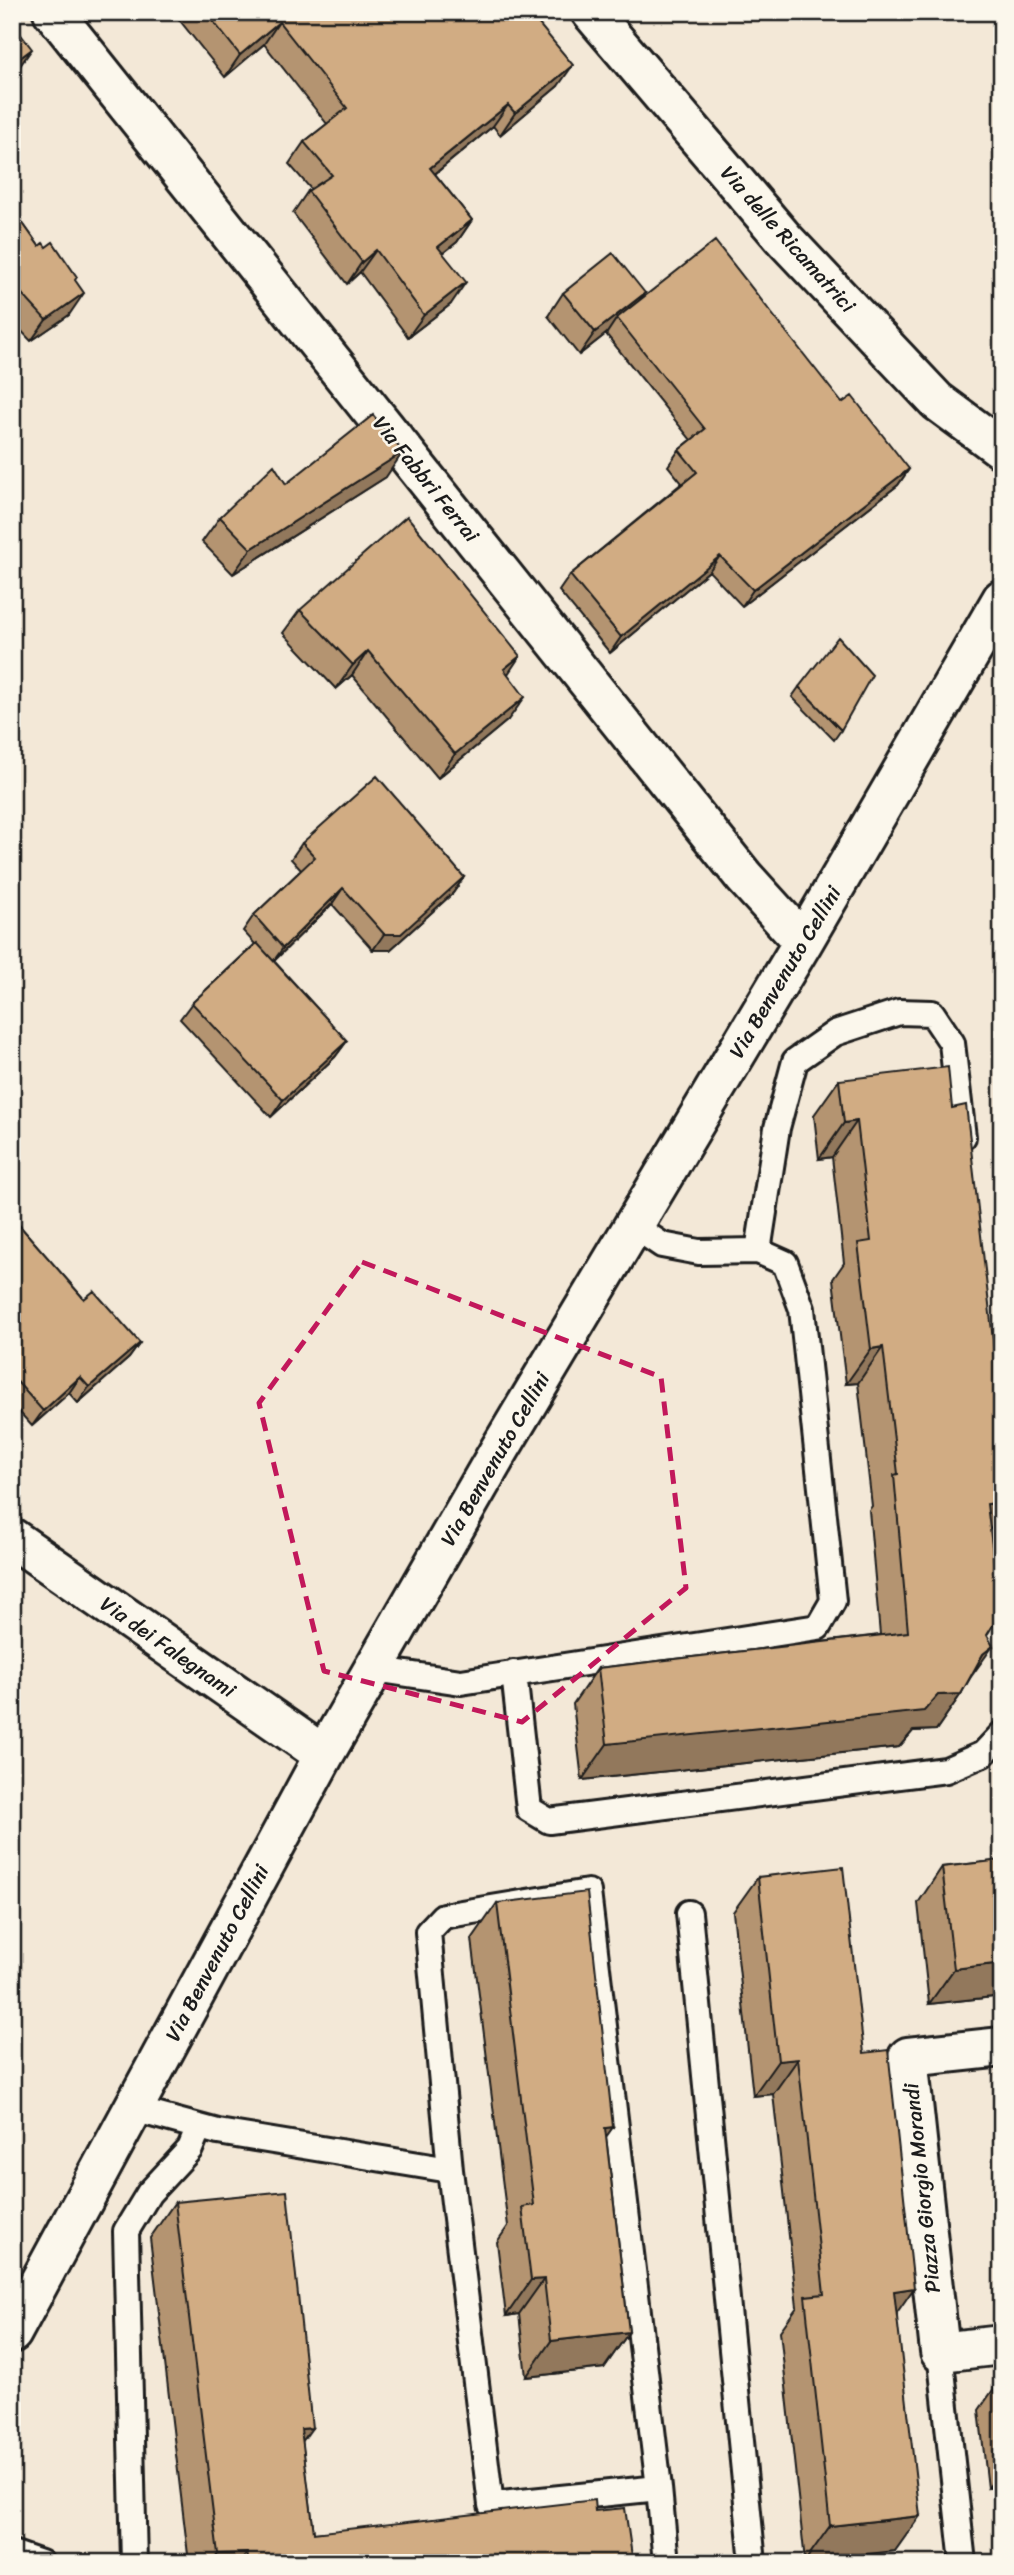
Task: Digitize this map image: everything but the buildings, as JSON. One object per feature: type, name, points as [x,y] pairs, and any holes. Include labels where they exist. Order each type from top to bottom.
[{"type":"street","name":"Via Fabbri Ferrai","points":[[53,12],[744,877],[803,942]]},
{"type":"street","name":"Via delle Ricamatrici","points":[[591,12],[785,240],[937,401],[1002,449]]},
{"type":"street","name":"Via Benvenuto Cellini","points":[[12,2333],[324,1755],[500,1449],[803,942],[1002,599]]},
{"type":"street","name":"Via dei Falegnami","points":[[12,1538],[324,1755]]},
{"type":"street","name":"Piazza Giorgio Morandi","points":[[940,2352],[908,2057],[1002,2047]]},
{"type":"street","points":[[940,2352],[1002,2346]]},
{"type":"lane","points":[[758,1251],[777,1128],[794,1061],[835,1033],[899,1012],[932,1013],[952,1043],[966,1164]]},
{"type":"lane","points":[[374,1669],[461,1682],[818,1627],[833,1601],[802,1309],[785,1264],[758,1251],[699,1252],[662,1245],[634,1226]]},
{"type":"lane","points":[[514,1673],[529,1810],[549,1821],[946,1770],[983,1754],[1002,1734]]},
{"type":"lane","points":[[659,2488],[491,2505],[450,2170],[428,1932],[443,1916],[588,1892],[659,2488],[666,2563]]},
{"type":"lane","points":[[689,1913],[753,2563]]},
{"type":"lane","points":[[133,2109],[218,2132],[450,2170]]},
{"type":"lane","points":[[134,2563],[126,2231],[149,2193],[190,2149],[199,2127]]},
{"type":"lane","points":[[940,2352],[963,2563]]},
{"type":"lane","points":[[12,2553],[38,2562]]},
{"type":"highlighted area","points":[[362,1262],[661,1377],[686,1588],[522,1722],[324,1671],[259,1403]]}]
